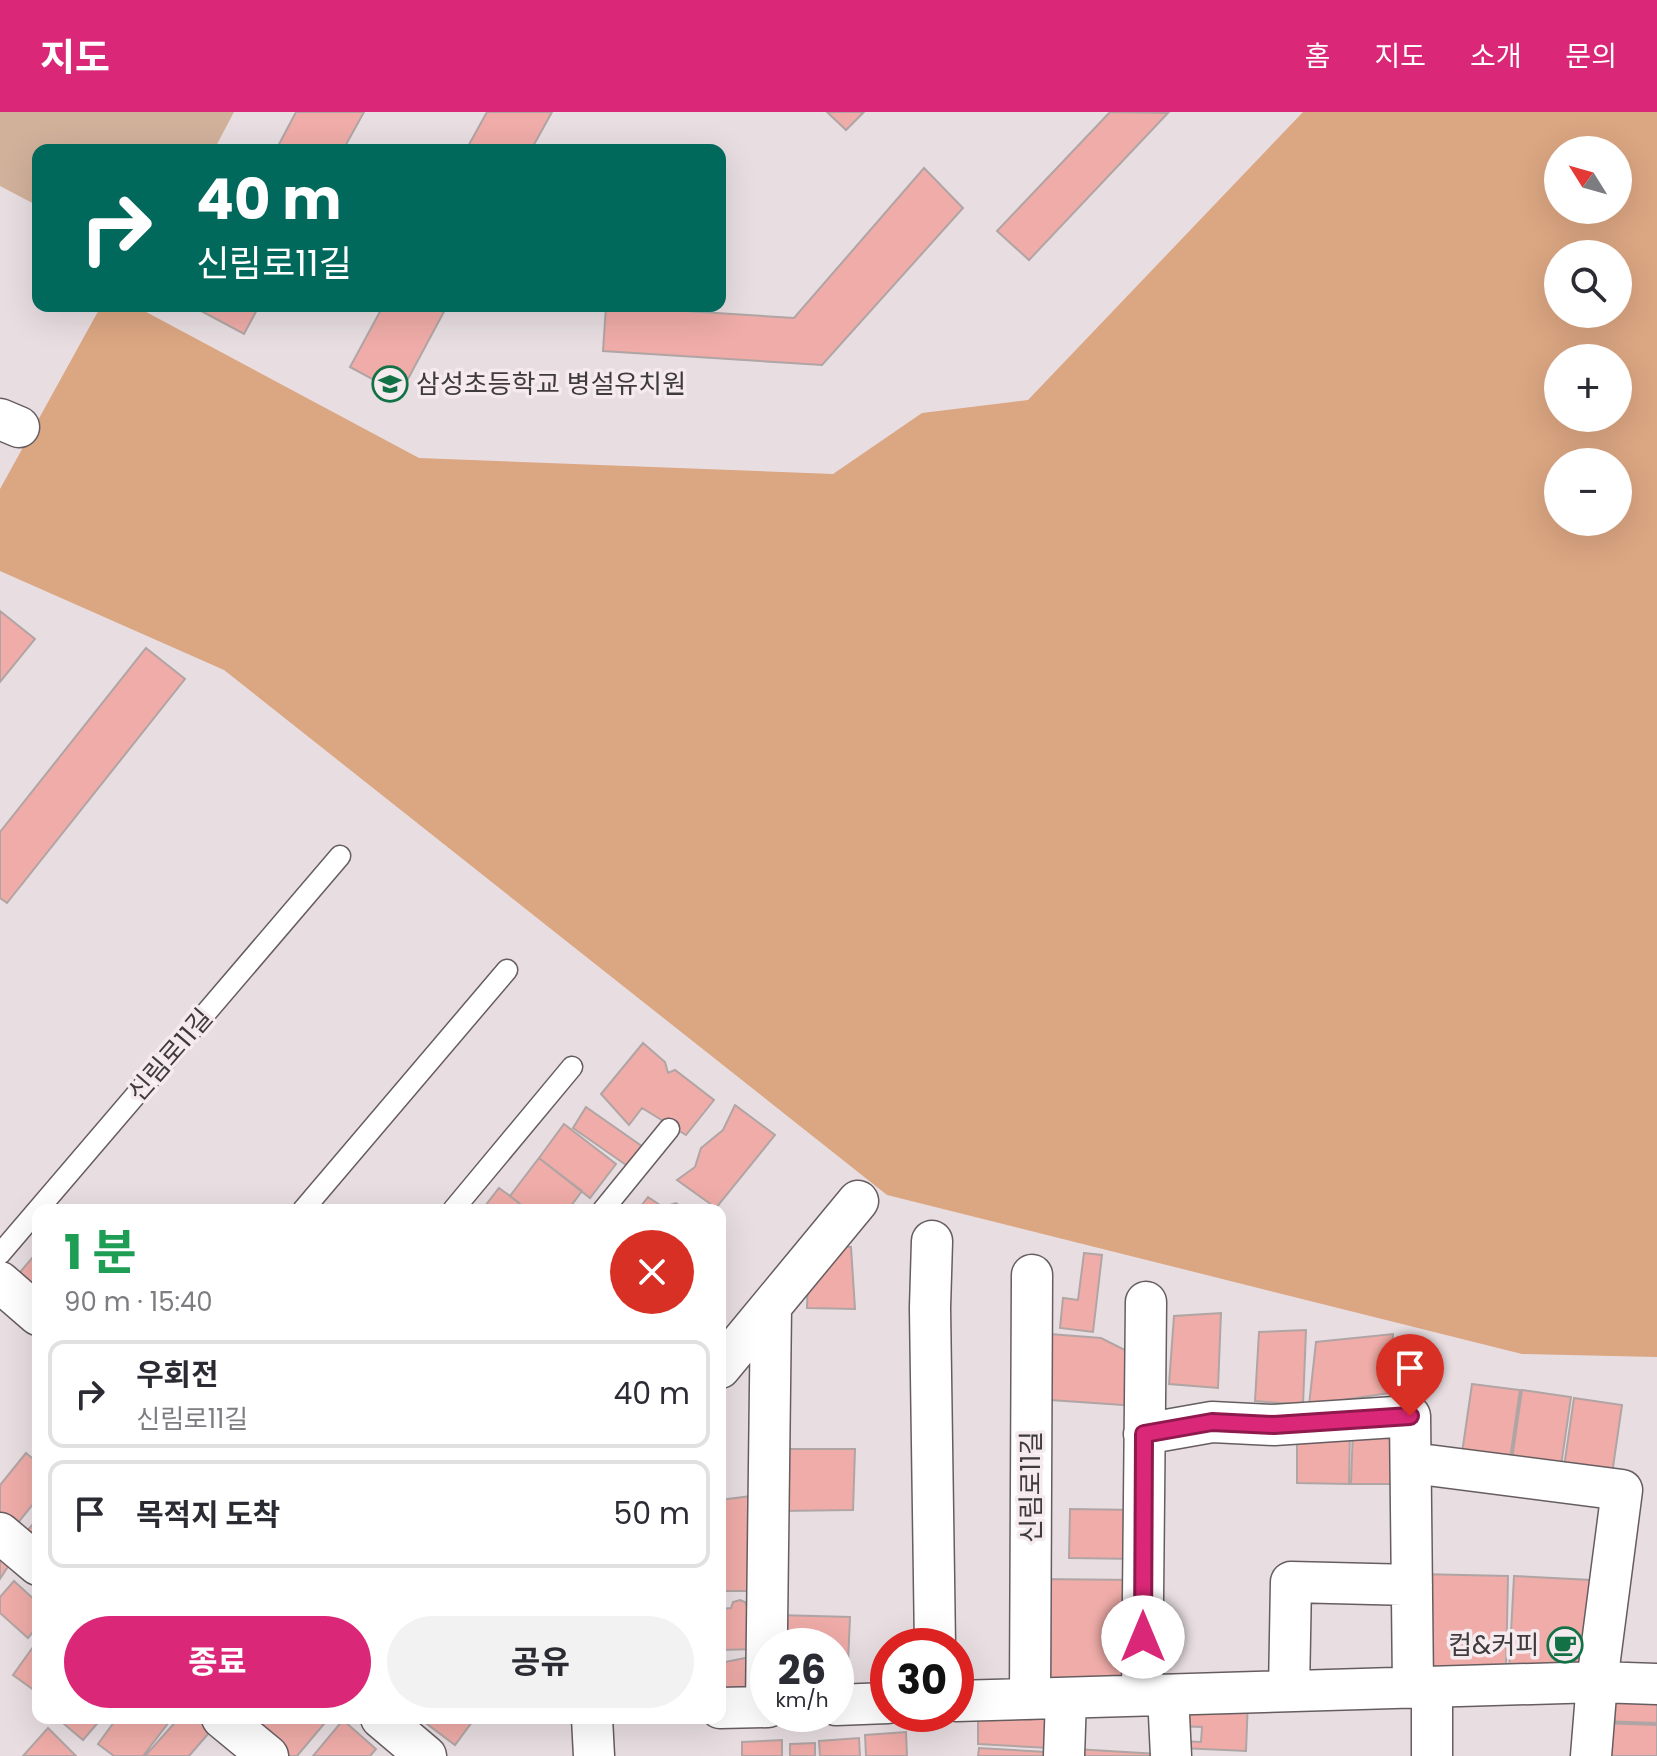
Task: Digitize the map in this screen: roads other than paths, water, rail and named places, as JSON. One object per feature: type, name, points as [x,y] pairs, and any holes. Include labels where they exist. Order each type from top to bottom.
[{"type":"street","points":[[726,1361],[858,1201]]},
{"type":"street","points":[[932,1241],[930,1308],[935,1628]]},
{"type":"street","name":"신림로11길","points":[[1032,1275],[1048,1698],[1064,1756]]},
{"type":"street","points":[[0,1282],[32,1310]]},
{"type":"street","points":[[1146,1302],[1144,1434],[1155,1695],[1171,1756]]},
{"type":"street","points":[[768,1628],[771,1307]]},
{"type":"street","points":[[1144,1434],[1212,1422],[1274,1425],[1410,1416],[1412,1585],[1432,1756]]},
{"type":"street","points":[[1412,1463],[1622,1490],[1597,1682],[1591,1756]]},
{"type":"street","points":[[0,1533],[32,1560]]},
{"type":"street","points":[[1289,1691],[1291,1582],[1412,1585]]},
{"type":"street","points":[[974,1700],[1597,1682],[1657,1684]]},
{"type":"street","points":[[726,1708],[750,1707]]},
{"type":"street","points":[[229,1724],[268,1756]]},
{"type":"street","points":[[388,1724],[426,1756]]},
{"type":"street","points":[[592,1724],[594,1756]]},
{"type":"lane","name":"신림로11길","points":[[43,1204],[340,856]]},
{"type":"lane","points":[[308,1204],[507,970]]},
{"type":"lane","points":[[458,1204],[572,1067]]},
{"type":"lane","points":[[608,1204],[669,1129]]},
{"type":"lane","name":"신림로11길","points":[[0,1254],[32,1217]]},
{"type":"place","name":"삼성초등학교 병설유치원","points":[[390,384]]},
{"type":"place","name":"컵&커피","points":[[1565,1645]]}]
